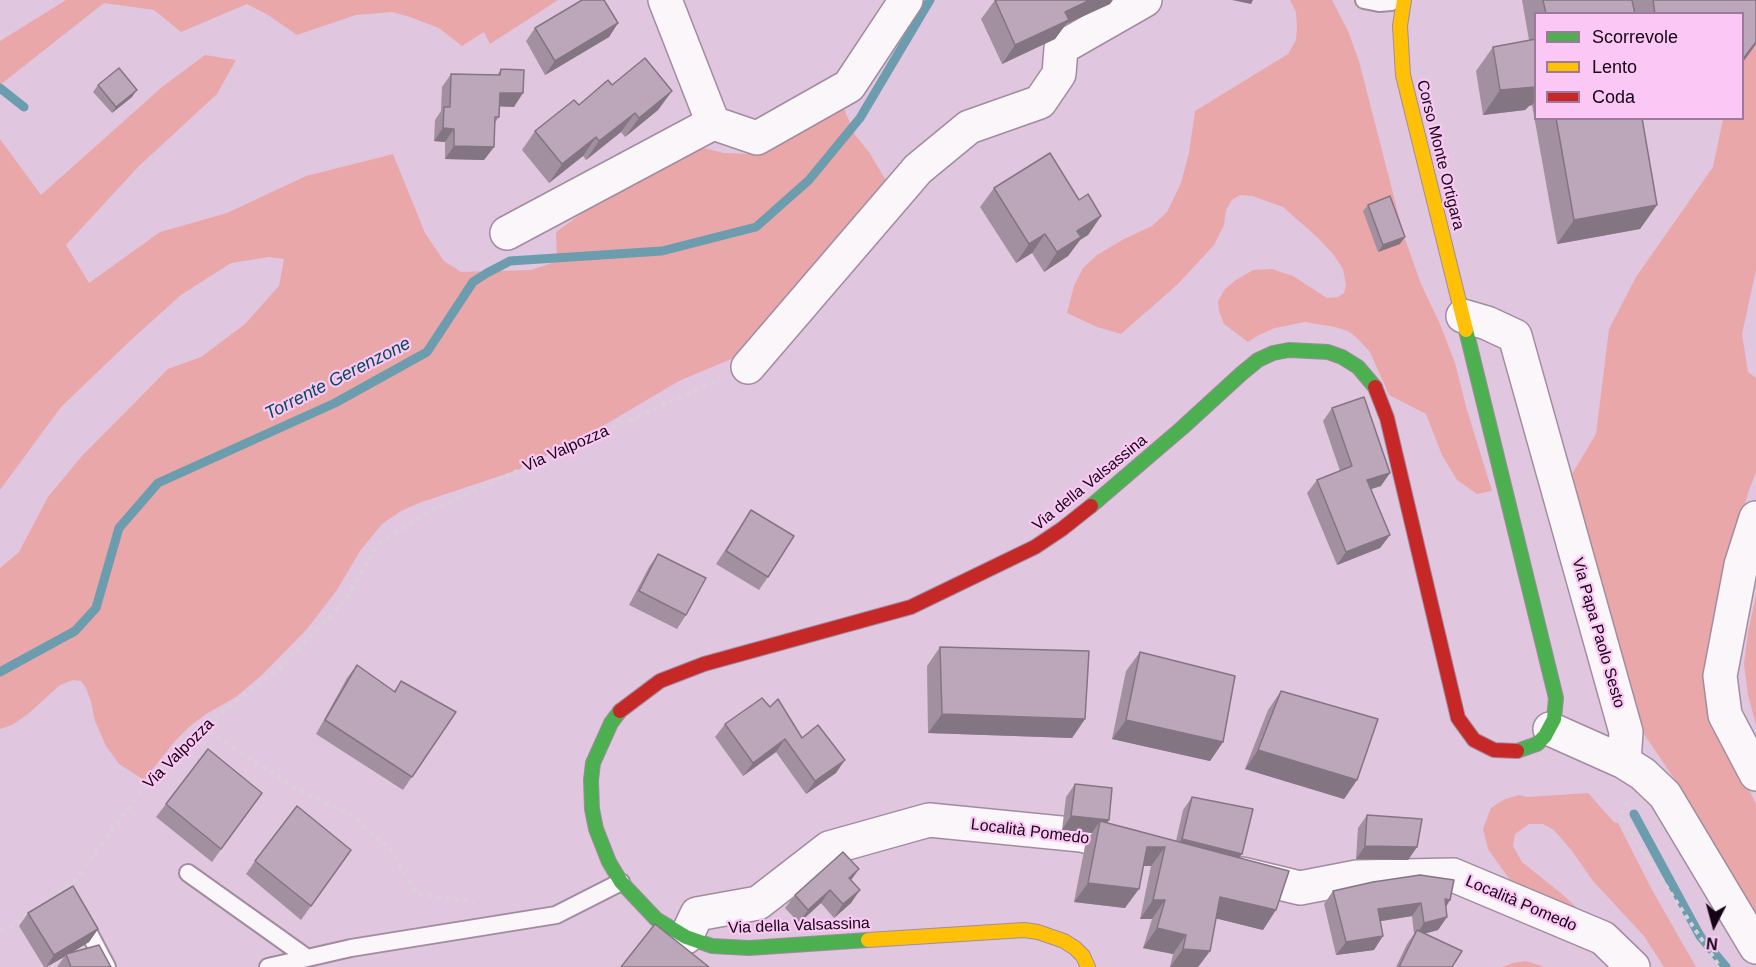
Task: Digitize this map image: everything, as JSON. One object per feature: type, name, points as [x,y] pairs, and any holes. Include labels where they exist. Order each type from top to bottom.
[{"type":"main road","name":"Corso Monte Ortigara","points":[[1404,0],[1400,34],[1403,75],[1463,316]]},
{"type":"main road","points":[[1463,316],[1556,698],[1554,719],[1550,729]]},
{"type":"main road","name":"Via della Valsassina","points":[[1088,967],[1083,956],[1064,941],[1038,932],[1023,930],[749,948],[711,946],[686,937],[656,919],[621,882],[609,862],[596,830],[592,809],[592,763],[607,730],[623,708],[660,681],[690,668],[911,607],[1027,551],[1062,529],[1104,496],[1258,360],[1273,353],[1289,350],[1328,352],[1342,357],[1358,367],[1375,386],[1387,418],[1458,718],[1464,728],[1474,740],[1484,747],[1506,752],[1537,744],[1550,729]]},
{"type":"street","points":[[665,0],[713,123]]},
{"type":"street","points":[[507,233],[713,123],[757,138],[849,86],[906,0]]},
{"type":"street","points":[[748,367],[918,169],[969,127],[1040,102],[1059,74],[1061,48],[1144,0]]},
{"type":"street","name":"Via Papa Paolo Sesto","points":[[1463,316],[1487,323],[1515,336],[1626,732],[1633,768]]},
{"type":"street","points":[[1756,518],[1741,565],[1720,676],[1725,715],[1756,774]]},
{"type":"street","points":[[1550,729],[1633,768],[1665,795],[1756,947]]},
{"type":"street","name":"Località Pomedo","points":[[686,937],[697,914],[758,903],[829,848],[929,820],[1081,835],[1162,855]]},
{"type":"street","name":"Località Pomedo","points":[[1219,869],[1300,888],[1357,877],[1453,875],[1603,938],[1633,967]]},
{"type":"lane","points":[[1364,0],[1379,3],[1395,0]]},
{"type":"lane","points":[[188,873],[306,957]]},
{"type":"lane","points":[[268,967],[306,957],[420,936],[556,915],[621,882]]},
{"type":"lane","points":[[88,931],[106,967]]},
{"type":"path","name":"Via Valpozza","points":[[0,929],[11,927],[74,881],[139,794],[202,727],[279,669],[347,598],[377,545],[429,511],[748,367]]},
{"type":"path","points":[[202,727],[295,788],[351,815],[390,849],[418,894],[480,903],[519,921]]},
{"type":"path","points":[[1633,768],[1620,817],[1720,967]]},
{"type":"shaded area","points":[[66,0],[558,0],[490,44],[484,32],[462,46],[439,28],[392,12],[356,15],[297,35],[247,4],[181,32],[154,10],[104,3],[0,85],[0,41]]},
{"type":"shaded area","points":[[1290,0],[1332,0],[1348,31],[1359,61],[1404,236],[1421,284],[1455,363],[1492,491],[1477,494],[1457,480],[1442,455],[1426,414],[1389,395],[1370,352],[1348,331],[1305,322],[1275,328],[1248,342],[1224,324],[1218,301],[1225,289],[1253,270],[1272,269],[1293,276],[1327,298],[1338,297],[1344,293],[1346,285],[1343,269],[1333,254],[1283,207],[1252,196],[1240,195],[1232,200],[1226,210],[1224,225],[1214,245],[1178,284],[1121,334],[1097,327],[1067,313],[1074,286],[1083,268],[1097,255],[1152,226],[1167,212],[1181,183],[1189,153],[1195,111],[1288,54],[1296,40],[1297,27],[1296,12]]},
{"type":"shaded area","points":[[1741,0],[1756,0],[1756,270],[1742,334],[1748,372],[1756,378],[1756,472],[1748,493],[1725,585],[1743,778],[1756,804],[1756,915],[1699,824],[1677,783],[1644,734],[1631,723],[1569,479],[1596,434],[1609,329],[1636,277],[1713,167],[1723,120],[1744,120],[1744,60],[1747,56]]},
{"type":"shaded area","points":[[205,55],[236,60],[217,94],[139,166],[66,245],[89,283],[160,232],[227,213],[306,176],[393,154],[425,233],[444,261],[461,272],[531,270],[557,261],[556,232],[603,198],[700,147],[724,153],[750,154],[776,146],[842,104],[855,135],[869,152],[891,189],[755,349],[679,381],[601,427],[518,470],[419,503],[401,511],[382,524],[360,551],[337,590],[307,629],[262,675],[236,697],[206,714],[189,727],[144,780],[119,764],[106,746],[95,721],[86,688],[81,681],[73,680],[60,685],[28,714],[12,725],[0,729],[0,568],[19,552],[48,497],[81,457],[168,369],[201,357],[245,324],[279,286],[284,259],[269,257],[231,263],[181,295],[61,407],[0,490],[0,139],[41,195],[162,87]]},
{"type":"shaded area","points":[[1756,595],[1756,725],[1748,695],[1744,664]]},
{"type":"shaded area","points":[[1588,793],[1614,822],[1618,823],[1651,888],[1696,967],[1664,967],[1644,936],[1593,881],[1554,830],[1543,824],[1529,824],[1515,834],[1513,846],[1522,862],[1597,926],[1530,903],[1488,849],[1483,829],[1491,808],[1505,799],[1519,795],[1527,797]]},
{"type":"shaded area","points":[[1526,961],[1545,967],[1502,967],[1513,963]]},
{"type":"building","points":[[582,0],[604,0],[618,23],[555,61],[535,28]]},
{"type":"building","points":[[995,0],[1090,0],[1065,12],[1069,20],[1015,45]]},
{"type":"building","points":[[1543,0],[1632,0],[1635,12],[1546,12]]},
{"type":"building","points":[[1653,0],[1756,0],[1756,42],[1744,58],[1744,12],[1655,12]]},
{"type":"building","points":[[1534,39],[1534,87],[1500,90],[1493,47]]},
{"type":"building","points":[[645,58],[672,91],[639,118],[635,113],[599,141],[596,137],[562,164],[535,131],[574,100],[579,105],[608,80],[612,85]]},
{"type":"building","points":[[119,68],[137,90],[116,107],[98,85]]},
{"type":"building","points":[[501,69],[524,70],[523,93],[500,93],[499,117],[495,117],[494,147],[454,146],[454,129],[443,128],[444,107],[450,107],[451,74],[500,75]]},
{"type":"building","points":[[1556,120],[1642,120],[1657,205],[1574,220]]},
{"type":"building","points":[[1050,153],[1079,200],[1088,194],[1101,216],[1077,231],[1081,237],[1057,252],[1045,234],[1029,244],[994,188]]},
{"type":"building","points":[[1390,196],[1405,237],[1383,245],[1368,205]]},
{"type":"building","points":[[1364,397],[1390,473],[1367,480],[1390,535],[1346,552],[1317,480],[1352,466],[1332,408]]},
{"type":"building","points":[[751,510],[794,536],[768,577],[726,551]]},
{"type":"building","points":[[658,554],[706,578],[686,615],[639,591]]},
{"type":"building","points":[[940,647],[1089,651],[1085,719],[942,714]]},
{"type":"building","points":[[1140,652],[1235,676],[1223,742],[1126,720]]},
{"type":"building","points":[[357,665],[395,692],[401,681],[456,712],[412,777],[325,720]]},
{"type":"building","points":[[1281,691],[1378,719],[1357,780],[1258,750]]},
{"type":"building","points":[[762,698],[770,707],[778,699],[802,738],[818,725],[845,760],[815,781],[785,739],[753,763],[725,724]]},
{"type":"building","points":[[208,749],[262,793],[221,849],[166,804]]},
{"type":"building","points":[[1075,784],[1112,788],[1109,820],[1071,816]]},
{"type":"building","points":[[1192,797],[1253,809],[1242,854],[1182,839]]},
{"type":"building","points":[[297,806],[351,850],[311,906],[255,861]]},
{"type":"building","points":[[1367,815],[1422,819],[1417,847],[1365,846]]},
{"type":"building","points":[[1100,821],[1289,871],[1276,910],[1220,897],[1210,951],[1183,949],[1186,935],[1157,928],[1165,900],[1153,900],[1165,847],[1147,847],[1139,889],[1088,883]]},
{"type":"building","points":[[843,852],[859,869],[849,878],[860,890],[843,904],[830,890],[808,910],[795,895]]},
{"type":"building","points":[[1420,875],[1454,880],[1450,900],[1445,899],[1447,917],[1424,923],[1421,903],[1378,909],[1383,936],[1346,942],[1333,891]]},
{"type":"building","points":[[73,886],[98,929],[54,955],[28,913]]},
{"type":"building","points":[[655,924],[709,967],[621,967]]},
{"type":"building","points":[[1417,930],[1462,951],[1452,967],[1399,967]]},
{"type":"building","points":[[99,945],[111,967],[71,967],[66,954]]},
{"type":"waterway","name":"Torrente Gerenzone","points":[[0,672],[75,631],[96,608],[119,528],[158,483],[335,403],[427,352],[473,282],[487,273],[510,261],[662,251],[756,227],[809,180],[860,118],[930,0]]},
{"type":"waterway","points":[[0,88],[24,107]]},
{"type":"waterway","points":[[1634,814],[1700,936],[1726,967]]},
{"type":"traffic: fast","points":[[1466,330],[1556,698],[1554,719],[1545,736],[1537,744],[1517,751]]},
{"type":"traffic: fast","points":[[1091,506],[1241,374],[1258,360],[1273,353],[1289,350],[1328,352],[1358,367],[1375,387]]},
{"type":"traffic: fast","points":[[620,711],[611,723],[593,763],[592,809],[596,829],[609,862],[621,882],[656,919],[686,937],[712,946],[749,948],[868,940]]},
{"type":"traffic: slow","points":[[1404,0],[1400,26],[1403,75],[1466,330]]},
{"type":"traffic: slow","points":[[868,940],[1024,930],[1064,941],[1083,956],[1088,967]]},
{"type":"traffic: jam","points":[[1375,387],[1387,418],[1458,718],[1474,740],[1494,750],[1517,751]]},
{"type":"traffic: jam","points":[[620,711],[660,681],[704,664],[911,607],[1035,547],[1091,506]]}]
